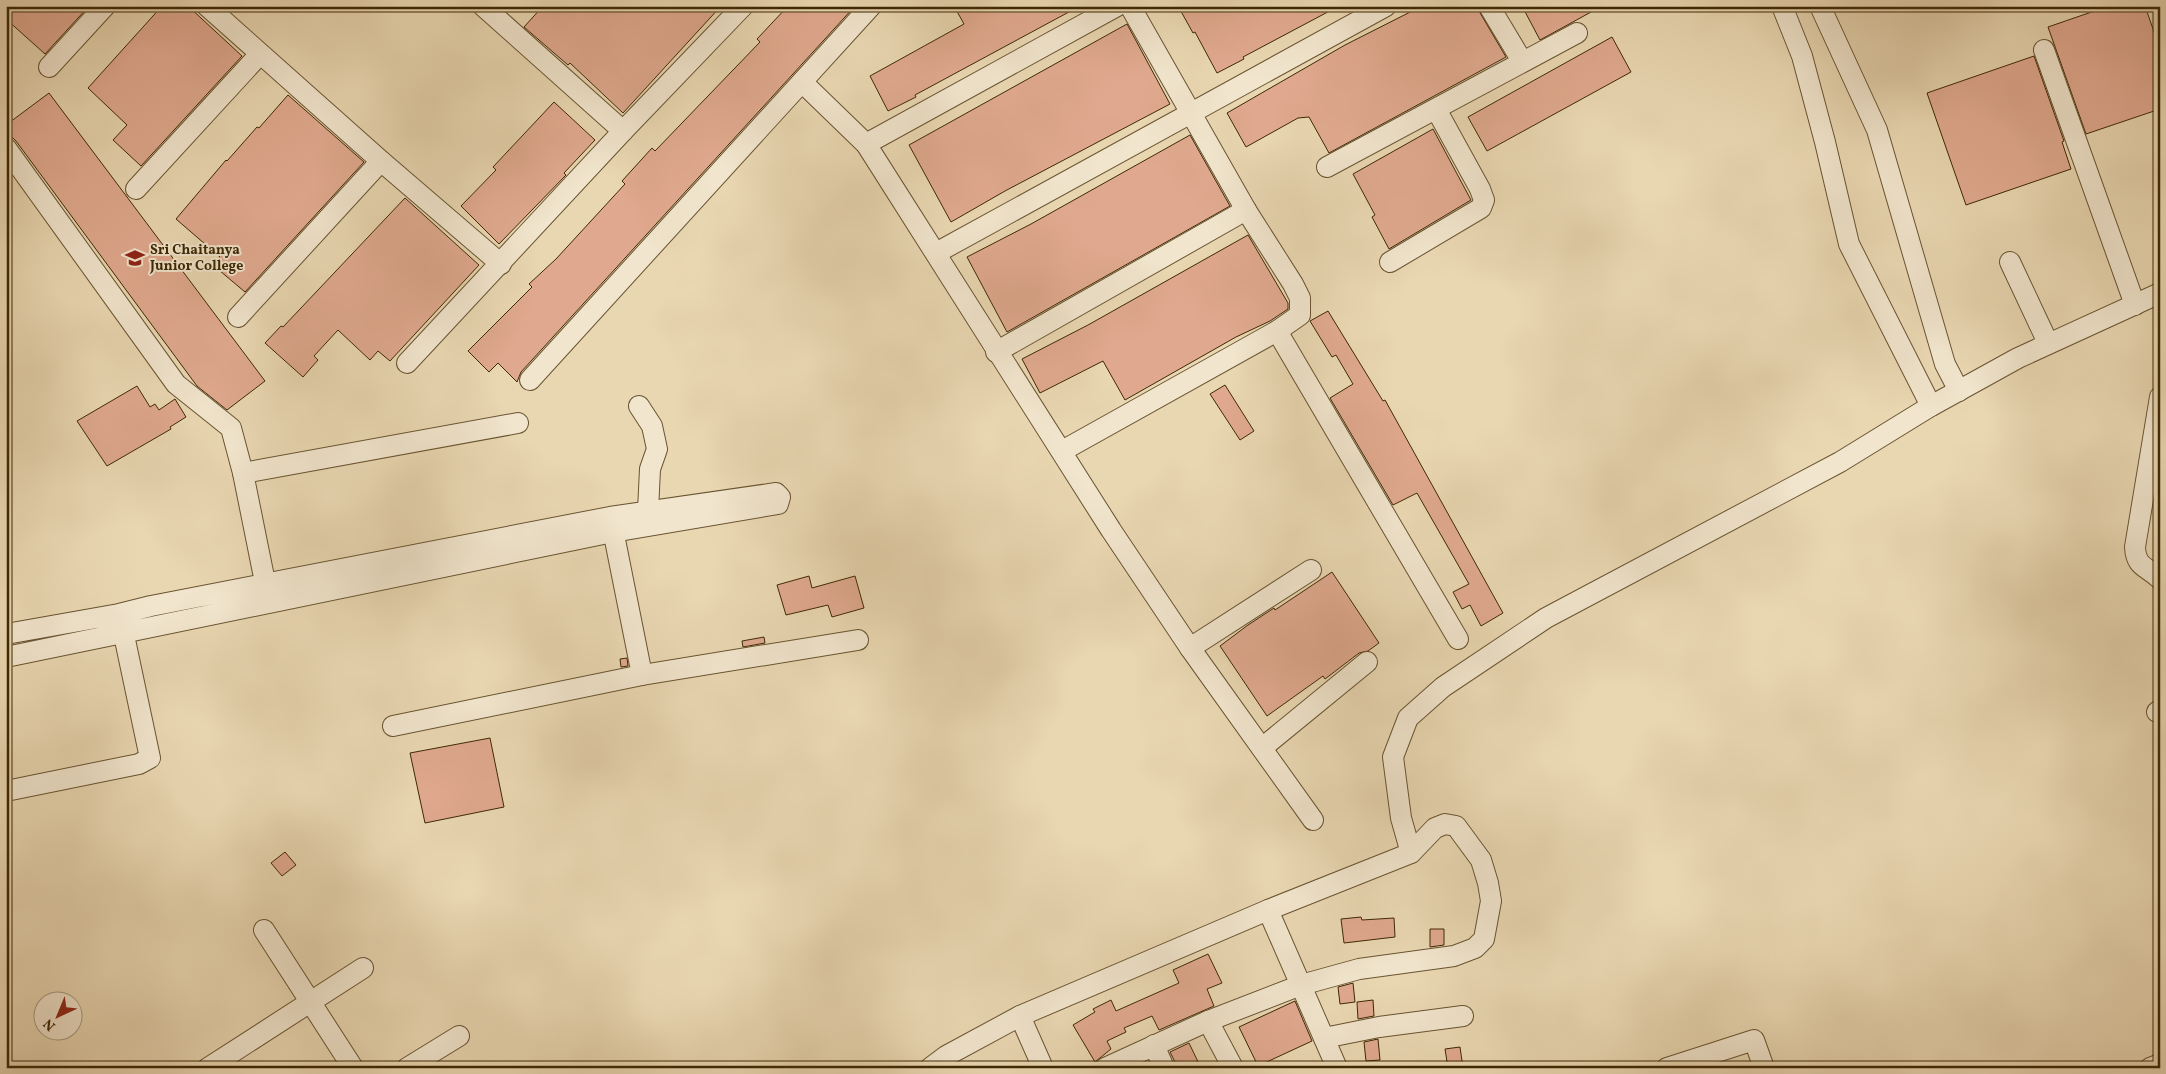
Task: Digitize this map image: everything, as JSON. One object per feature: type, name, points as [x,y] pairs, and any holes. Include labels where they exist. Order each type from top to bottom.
[{"type":"street","points":[[49,67],[105,6]]},
{"type":"street","points":[[207,6],[381,161],[501,264]]},
{"type":"street","points":[[407,363],[501,264],[622,131],[743,6]]},
{"type":"street","points":[[530,380],[871,6]]},
{"type":"street","points":[[866,144],[1117,6]]},
{"type":"street","points":[[1062,451],[1277,331],[1300,315],[1300,298],[1293,284],[1246,210],[1130,6]]},
{"type":"street","points":[[936,252],[1386,6]]},
{"type":"street","points":[[1489,6],[1522,61]]},
{"type":"street","points":[[1782,6],[1802,56],[1849,244],[1931,406]]},
{"type":"street","points":[[1820,6],[1877,130],[1945,364],[1959,391]]},
{"type":"street","points":[[488,8],[622,131]]},
{"type":"street","points":[[1327,167],[1577,33]]},
{"type":"street","points":[[2044,50],[2135,305]]},
{"type":"street","points":[[136,189],[260,54]]},
{"type":"street","points":[[802,82],[866,144],[936,252],[996,352],[1062,451],[1111,530],[1190,648],[1313,820]]},
{"type":"street","points":[[1390,262],[1481,208],[1484,200],[1480,189],[1436,110]]},
{"type":"street","points":[[6,148],[176,384],[231,428],[244,472],[270,604]]},
{"type":"street","points":[[238,317],[381,161]]},
{"type":"street","points":[[996,352],[1246,210]]},
{"type":"street","points":[[2010,262],[2048,343]]},
{"type":"street","points":[[1411,853],[1401,818],[1393,757],[1408,718],[1436,694],[1546,618],[1840,462],[1931,406],[2048,343],[2160,294]]},
{"type":"street","points":[[1277,331],[1458,639]]},
{"type":"street","points":[[2159,576],[2144,568],[2136,557],[2135,547],[2160,398]]},
{"type":"street","points":[[639,406],[652,426],[657,449],[650,469],[648,512]]},
{"type":"street","points":[[244,472],[518,423]]},
{"type":"street","points":[[6,634],[118,614],[265,584],[612,525],[778,504],[780,497],[776,493],[648,512],[612,525],[270,604],[6,657]]},
{"type":"street","points":[[612,525],[642,675]]},
{"type":"street","points":[[1190,648],[1311,570]]},
{"type":"street","points":[[6,791],[139,764],[150,758],[124,634],[118,614]]},
{"type":"street","points":[[393,726],[642,675],[858,640]]},
{"type":"street","points":[[1262,748],[1367,662]]},
{"type":"street","points":[[930,1068],[949,1062],[1020,1016],[1268,910],[1411,853],[1436,828],[1446,824],[1456,826],[1480,860],[1488,883],[1490,901],[1484,939],[1474,948],[1454,956],[1359,969],[1301,985],[1208,1021],[1105,1068]]},
{"type":"street","points":[[1268,910],[1337,1068]]},
{"type":"street","points":[[264,930],[352,1068]]},
{"type":"street","points":[[208,1068],[363,968]]},
{"type":"street","points":[[1020,1016],[1043,1068]]},
{"type":"street","points":[[1324,1038],[1380,1027],[1463,1016]]},
{"type":"street","points":[[1208,1021],[1233,1068]]},
{"type":"street","points":[[407,1068],[459,1036]]},
{"type":"street","points":[[1667,1068],[1754,1040],[1764,1068]]},
{"type":"street","points":[[1154,1045],[1164,1068]]},
{"type":"street","points":[[2150,1068],[2160,1064]]},
{"type":"building","points":[[6,6],[89,6],[45,54],[6,19]]},
{"type":"building","points":[[162,6],[188,6],[242,56],[141,166],[113,140],[127,125],[88,88]]},
{"type":"building","points":[[543,6],[721,6],[623,113],[570,63],[568,65],[524,27]]},
{"type":"building","points":[[788,6],[855,6],[521,372],[517,382],[498,363],[489,372],[468,351],[532,287],[529,284],[556,259],[625,184],[622,181],[652,148],[655,151],[760,42],[757,39]]},
{"type":"building","points":[[954,6],[1080,6],[888,111],[870,76],[964,24]]},
{"type":"building","points":[[1178,6],[1339,6],[1243,57],[1244,59],[1217,73],[1195,32],[1193,33]]},
{"type":"building","points":[[1422,6],[1476,6],[1506,57],[1329,153],[1309,117],[1298,118],[1246,147],[1227,113],[1345,45]]},
{"type":"building","points":[[1522,6],[1602,6],[1540,40]]},
{"type":"building","points":[[2109,6],[2145,6],[2160,49],[2160,109],[2086,134],[2048,27]]},
{"type":"building","points":[[1127,24],[1170,104],[1005,191],[951,222],[909,145]]},
{"type":"building","points":[[1612,37],[1631,72],[1487,151],[1468,117]]},
{"type":"building","points":[[2034,56],[2064,141],[2062,142],[2071,169],[1966,205],[1927,93]]},
{"type":"building","name":"Sri Chaitanya Junior College","points":[[49,93],[265,381],[227,410],[197,386],[16,141],[6,131],[6,125]]},
{"type":"building","points":[[288,95],[364,162],[245,292],[213,265],[220,257],[176,219],[226,160],[257,127],[259,128]]},
{"type":"building","points":[[554,102],[595,140],[564,173],[566,175],[499,244],[461,206],[496,170],[493,167]]},
{"type":"building","points":[[1433,129],[1471,200],[1389,249],[1372,217],[1375,215],[1353,174]]},
{"type":"building","points":[[1190,135],[1230,206],[1007,332],[967,257],[1031,224]]},
{"type":"building","points":[[405,198],[479,265],[390,361],[378,351],[370,360],[338,330],[314,356],[318,360],[303,377],[265,343],[281,326],[283,327]]},
{"type":"building","points":[[1248,235],[1288,303],[1288,309],[1270,321],[1236,337],[1125,400],[1103,361],[1040,393],[1022,359],[1088,325]]},
{"type":"building","points":[[1328,311],[1383,401],[1385,400],[1503,613],[1481,626],[1470,605],[1462,609],[1453,592],[1469,584],[1417,493],[1393,505],[1330,398],[1353,384],[1336,355],[1332,357],[1310,321]]},
{"type":"building","points":[[1225,385],[1254,431],[1240,440],[1210,394]]},
{"type":"building","points":[[137,386],[150,407],[155,404],[159,410],[175,399],[186,417],[170,427],[171,429],[107,466],[77,421]]},
{"type":"building","points":[[1332,572],[1379,643],[1368,651],[1359,653],[1325,679],[1323,676],[1267,716],[1220,646],[1248,625],[1274,608],[1275,610]]},
{"type":"building","points":[[809,576],[812,588],[855,576],[864,608],[832,617],[828,605],[786,615],[777,585]]},
{"type":"building","points":[[764,637],[765,643],[743,647],[742,641]]},
{"type":"building","points":[[627,658],[628,666],[621,667],[620,659]]},
{"type":"building","points":[[490,738],[504,807],[425,823],[410,753]]},
{"type":"building","points":[[285,852],[296,865],[282,876],[271,863]]},
{"type":"building","points":[[1361,917],[1362,920],[1394,918],[1395,937],[1344,943],[1341,919]]},
{"type":"building","points":[[1430,929],[1444,929],[1444,945],[1430,947]]},
{"type":"building","points":[[1208,954],[1222,983],[1207,989],[1214,1006],[1159,1030],[1152,1016],[1124,1028],[1126,1032],[1107,1041],[1111,1049],[1095,1062],[1073,1025],[1095,1012],[1093,1009],[1111,1000],[1116,1011],[1179,983],[1173,970]]},
{"type":"building","points":[[1353,983],[1355,1002],[1340,1004],[1338,987]]},
{"type":"building","points":[[1373,1000],[1374,1016],[1358,1019],[1357,1002]]},
{"type":"building","points":[[1295,1001],[1312,1041],[1258,1066],[1239,1027]]},
{"type":"building","points":[[1378,1039],[1380,1060],[1366,1061],[1364,1042]]},
{"type":"building","points":[[1189,1043],[1201,1068],[1178,1068],[1170,1052]]},
{"type":"building","points":[[1460,1047],[1463,1068],[1448,1068],[1445,1049]]},
{"type":"place","name":"Sri Chaitanya Junior College","points":[[135,258]]}]
